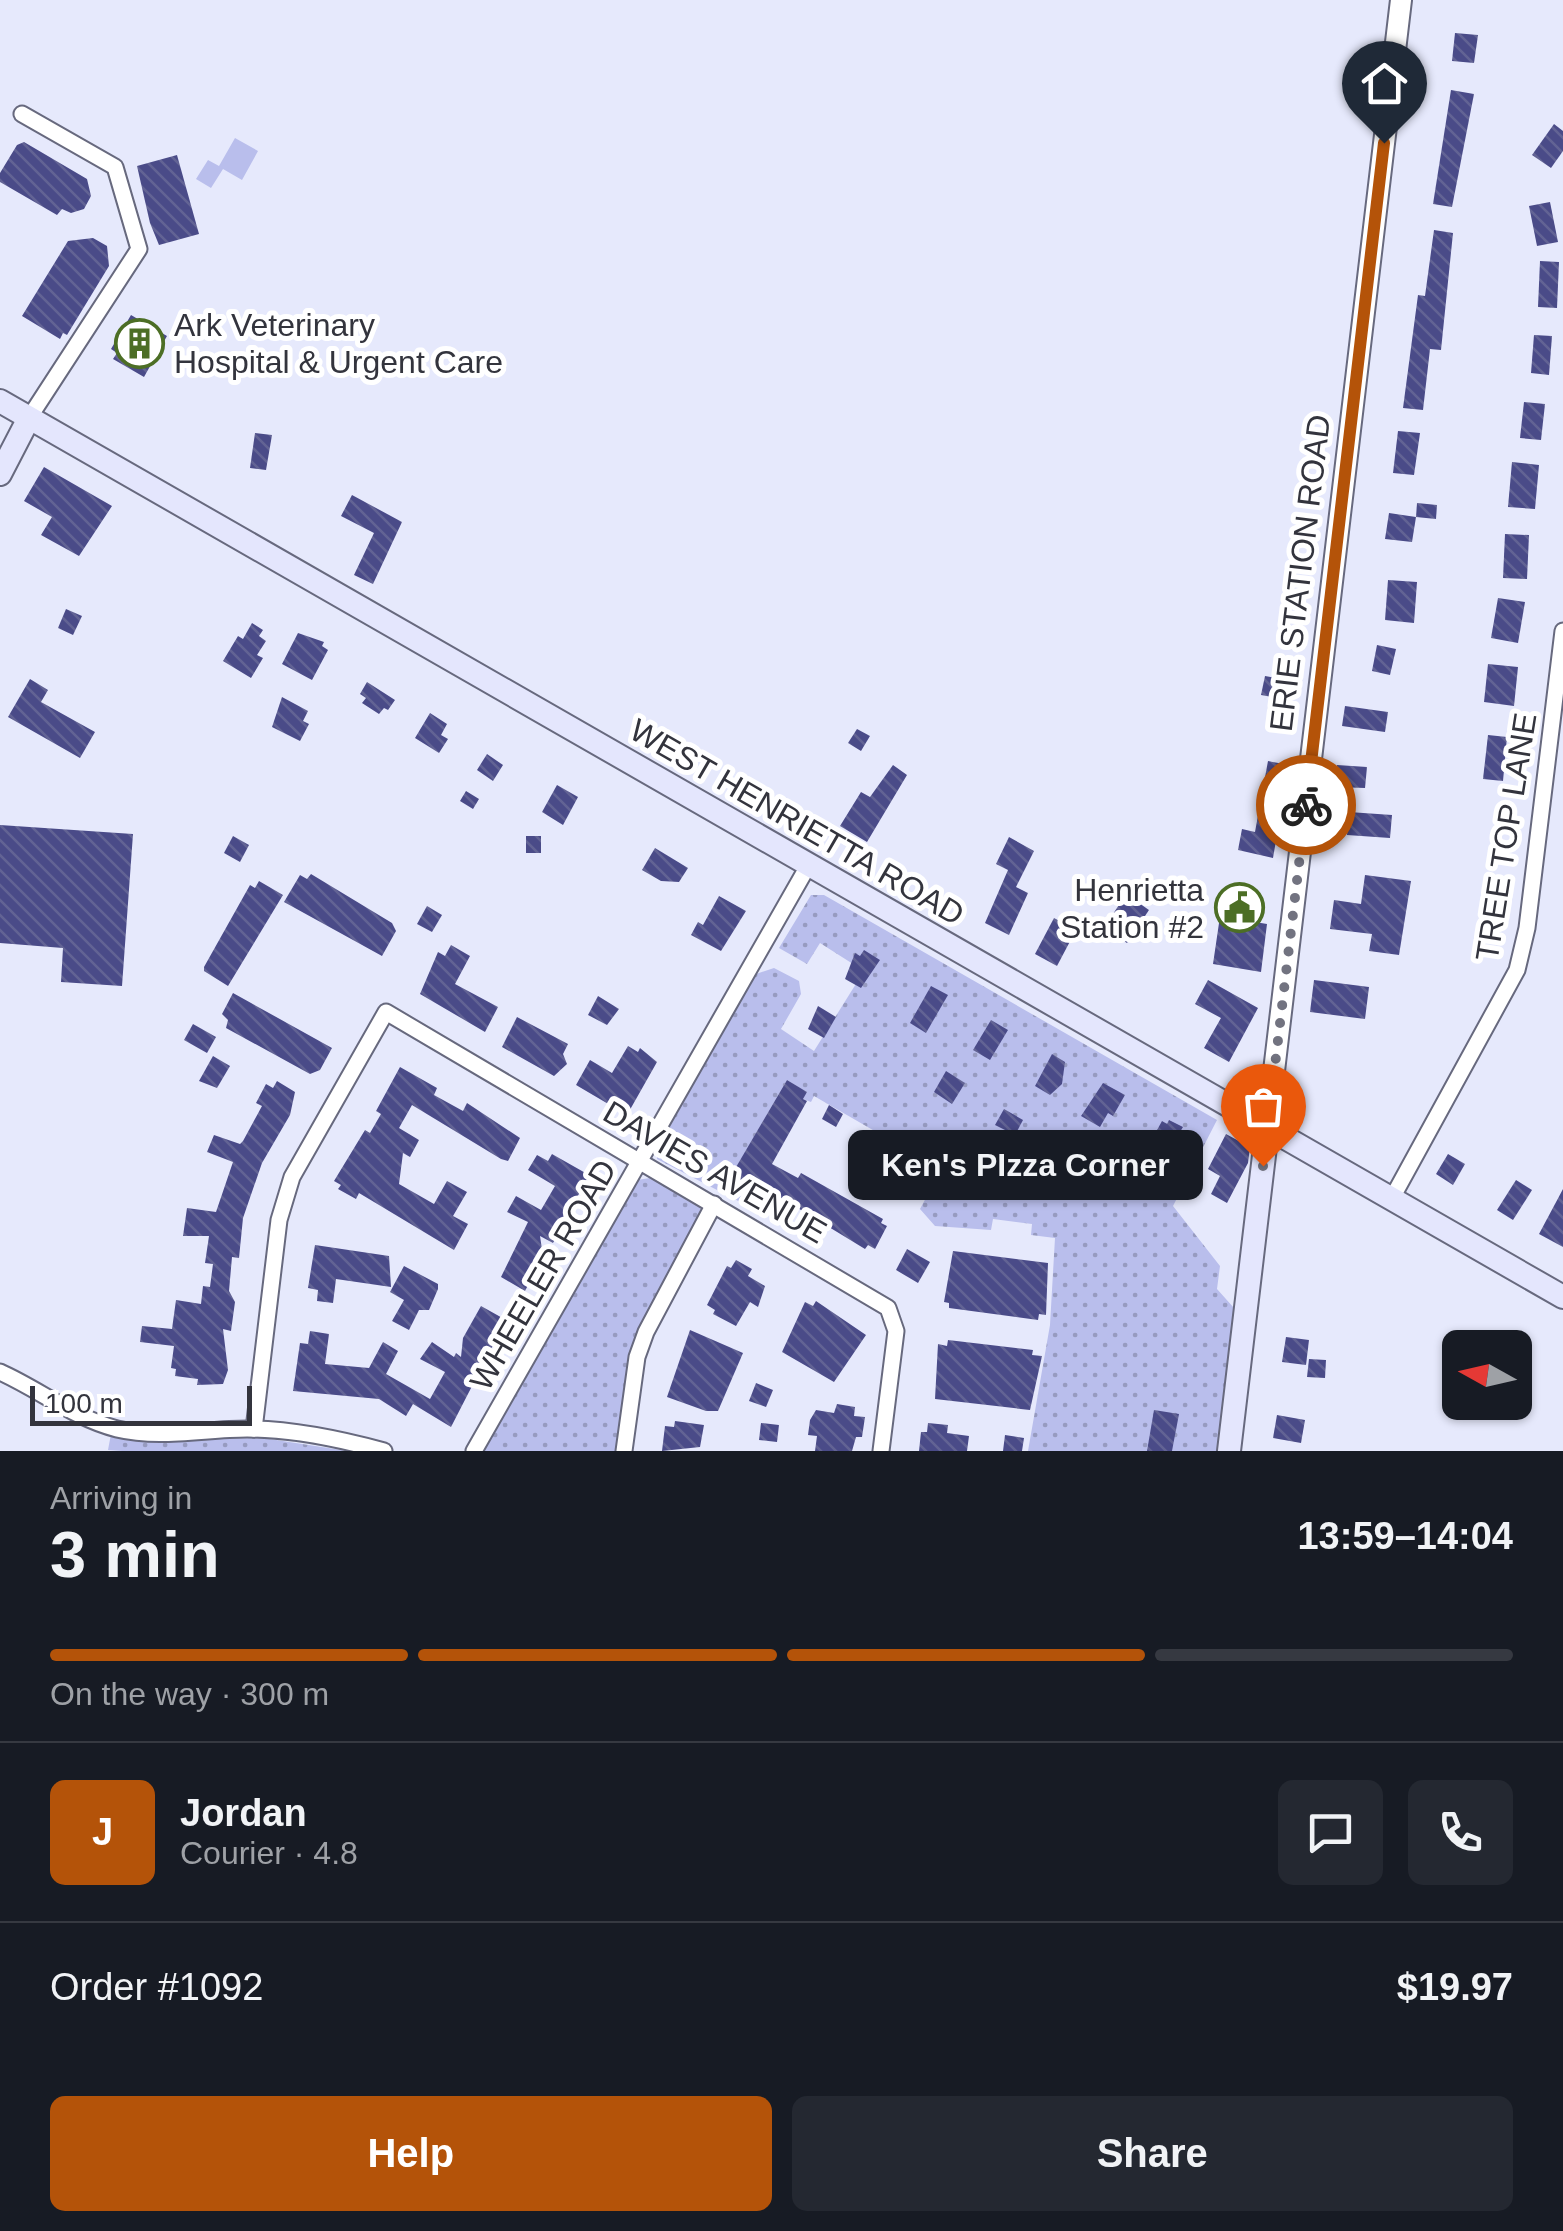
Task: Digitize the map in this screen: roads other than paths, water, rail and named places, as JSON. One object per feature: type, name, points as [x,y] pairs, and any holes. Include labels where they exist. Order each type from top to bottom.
[{"type":"main road","name":"WEST HENRIETTA ROAD","points":[[0,401],[1563,1298]]},
{"type":"main road","points":[[0,474],[29,418]]},
{"type":"main road","name":"ERIE STATION ROAD","points":[[1229,1451],[1267,1130]]},
{"type":"street","name":"ERIE STATION ROAD","points":[[1267,1130],[1400,0]]},
{"type":"street","points":[[22,114],[115,167],[139,250],[29,418]]},
{"type":"street","name":"TREE TOP LANE","points":[[1391,1200],[1518,970],[1527,928],[1563,631]]},
{"type":"street","name":"WHEELER ROAD","points":[[474,1451],[808,866]]},
{"type":"street","name":"DAVIES AVENUE","points":[[254,1429],[279,1220],[288,1192],[386,1012],[888,1308],[896,1331],[881,1451]]},
{"type":"street","points":[[624,1451],[637,1357],[714,1204]]},
{"type":"street","points":[[0,1372],[90,1421],[118,1429],[151,1433],[254,1429],[317,1436],[384,1451]]},
{"type":"place","name":"Ark Veterinary Hospital & Urgent Care","points":[[139,343]]},
{"type":"place","name":"Henrietta Station #2","points":[[1239,908]]},
{"type":"place","name":"Ken's PIzza Corner","points":[[1263,1166]]}]
